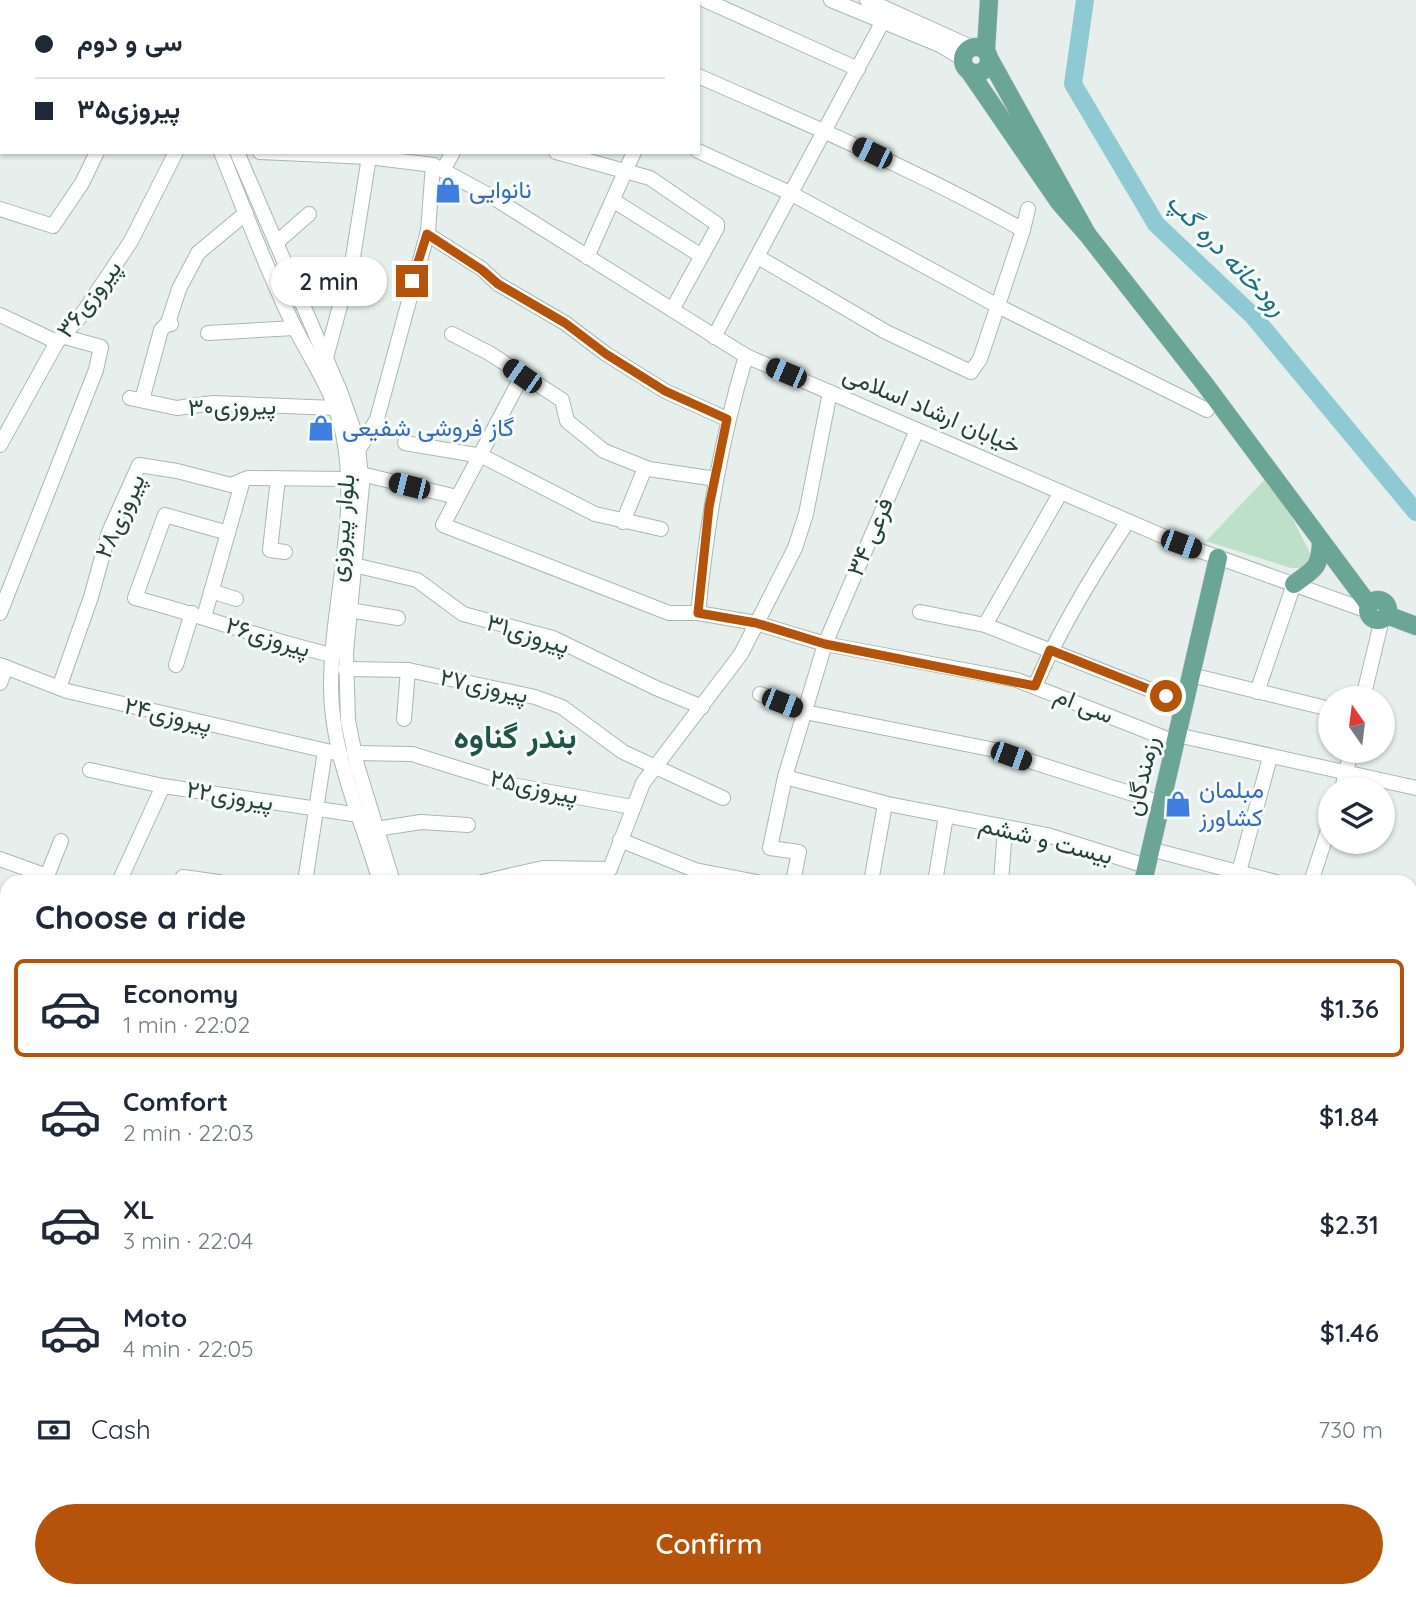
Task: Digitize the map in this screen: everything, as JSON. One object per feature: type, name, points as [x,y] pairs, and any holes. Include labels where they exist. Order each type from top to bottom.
[{"type":"main road","points":[[978,0],[975,56],[1059,202],[1204,383],[1376,613]]},
{"type":"main road","points":[[975,56],[989,0]]},
{"type":"main road","points":[[1294,584],[1315,569],[1321,561],[1321,542]]},
{"type":"main road","name":"رزمندگان","points":[[1146,865],[1218,558]]},
{"type":"main road","name":"خیابان ارشاد اسلامی","points":[[1376,613],[1416,626]]},
{"type":"street","points":[[705,0],[858,69]]},
{"type":"street","points":[[831,0],[940,45],[975,56]]},
{"type":"street","points":[[873,1],[975,56]]},
{"type":"street","points":[[714,337],[883,21]]},
{"type":"street","points":[[700,77],[825,131],[973,202],[1023,230]]},
{"type":"street","points":[[700,152],[792,194],[996,305],[1207,410]]},
{"type":"street","points":[[0,209],[53,226],[82,183],[96,154]]},
{"type":"street","name":"پیروزی۳۶","points":[[0,445],[61,339],[131,241],[175,154]]},
{"type":"street","name":"بلوار پیروزی","points":[[222,154],[295,328],[316,360],[335,408],[355,477],[354,565],[345,669],[347,754],[391,875]]},
{"type":"street","name":"بلوار پیروزی","points":[[238,154],[340,391],[359,449],[332,655],[331,691],[359,815],[378,875]]},
{"type":"street","name":"خیابان ارشاد اسلامی","points":[[320,154],[369,157],[438,168],[494,198],[746,356],[1218,558],[1376,613]]},
{"type":"street","points":[[359,449],[377,419],[427,234],[438,168],[451,154]]},
{"type":"street","points":[[564,154],[626,169],[650,178],[717,224],[672,310]]},
{"type":"street","points":[[587,257],[633,154]]},
{"type":"street","points":[[326,358],[354,257],[369,157]]},
{"type":"street","points":[[614,201],[700,255]]},
{"type":"street","points":[[758,257],[886,332],[971,372],[979,359],[1028,209]]},
{"type":"street","name":"پیروزی۳۰","points":[[246,213],[198,253],[179,289],[169,323],[161,330],[136,399],[177,408],[213,403],[335,408]]},
{"type":"street","points":[[276,243],[309,214]]},
{"type":"street","points":[[427,234],[482,270],[498,284],[565,323],[606,354],[665,391],[727,419]]},
{"type":"street","points":[[324,276],[342,293]]},
{"type":"street","points":[[0,315],[61,339],[102,347],[96,370],[0,613]]},
{"type":"street","points":[[208,333],[295,328]]},
{"type":"street","points":[[452,334],[489,353],[562,400],[567,421],[604,451],[645,468],[716,479]]},
{"type":"street","points":[[698,613],[709,507],[727,419],[746,356]]},
{"type":"street","points":[[457,497],[482,456],[522,376]]},
{"type":"street","points":[[512,875],[543,868],[573,875],[610,869],[643,783],[741,654],[795,548],[806,514],[830,392]]},
{"type":"street","name":"فرعی ۳۴","points":[[794,875],[799,852],[770,848],[785,777],[825,644],[917,430]]},
{"type":"street","points":[[405,443],[482,456],[564,501],[623,522],[661,529]]},
{"type":"street","name":"پیروزی۲۸","points":[[59,688],[92,597],[109,532],[139,465],[177,471],[231,485],[243,480],[355,477],[457,497]]},
{"type":"street","points":[[623,522],[645,468]]},
{"type":"street","points":[[278,478],[270,550],[285,552]]},
{"type":"street","points":[[176,665],[212,591],[243,480]]},
{"type":"street","points":[[985,625],[1061,492]]},
{"type":"street","name":"سی ام","points":[[457,497],[443,525],[669,612],[698,613],[756,623],[825,644],[1035,686],[1176,738],[1416,788]]},
{"type":"street","name":"پیروزی۲۶","points":[[228,533],[165,516],[135,598],[198,615],[291,646],[332,655]]},
{"type":"street","points":[[1035,686],[1050,650],[1092,575],[1128,521]]},
{"type":"street","name":"پیروزی۳۱","points":[[354,565],[417,580],[463,614],[492,624],[553,638],[702,707]]},
{"type":"street","points":[[1257,692],[1294,584]]},
{"type":"street","points":[[212,591],[236,599]]},
{"type":"street","points":[[349,611],[398,618]]},
{"type":"street","points":[[920,612],[985,625],[1184,703]]},
{"type":"street","points":[[1365,686],[1376,613]]},
{"type":"street","points":[[0,682],[3,666]]},
{"type":"street","name":"پیروزی۲۴","points":[[3,666],[59,688],[324,751],[347,754]]},
{"type":"street","name":"پیروزی۲۷","points":[[345,669],[408,670],[536,697],[562,707],[623,752],[723,798]]},
{"type":"street","points":[[404,719],[408,670]]},
{"type":"street","points":[[1191,675],[1318,706]]},
{"type":"street","points":[[760,694],[804,712],[995,751],[1161,803]]},
{"type":"street","points":[[305,875],[324,751]]},
{"type":"street","name":"پیروزی۲۵","points":[[347,754],[412,754],[512,785],[632,807]]},
{"type":"street","points":[[1239,872],[1270,757]]},
{"type":"street","points":[[1346,775],[1348,763]]},
{"type":"street","points":[[90,770],[163,786]]},
{"type":"street","name":"بیست و ششم","points":[[785,777],[885,804],[1047,835],[1146,865],[1250,875]]},
{"type":"street","name":"پیروزی۲۲","points":[[122,875],[163,786],[359,815]]},
{"type":"street","points":[[871,875],[885,804]]},
{"type":"street","points":[[935,875],[946,816]]},
{"type":"street","points":[[376,829],[421,822],[468,825]]},
{"type":"street","points":[[1002,875],[1005,828]]},
{"type":"street","points":[[620,840],[695,870],[721,875]]},
{"type":"street","points":[[48,875],[61,841]]},
{"type":"street","points":[[1313,875],[1320,854]]},
{"type":"street","points":[[0,859],[37,875]]},
{"type":"green space","points":[[1270,474],[1311,555],[1302,568],[1291,568],[1206,541]]},
{"type":"waterway","name":"رودخانه دره گپ","points":[[1085,0],[1073,84],[1156,224],[1253,316],[1416,512]]},
{"type":"place","name":"نانوایی","points":[[448,190]]},
{"type":"place","name":"گاز فروشی شفیعی","points":[[321,428]]},
{"type":"place","name":"مبلمان کشاورز","points":[[1178,804]]},
{"type":"district","name":"بندر گناوه","points":[[515,737]]},
{"type":"route","points":[[412,281],[427,234],[482,270],[498,284],[565,323],[606,354],[665,391],[727,419],[709,507],[698,613],[756,623],[825,644],[1017,680],[1035,686],[1050,650],[1166,696]]}]
